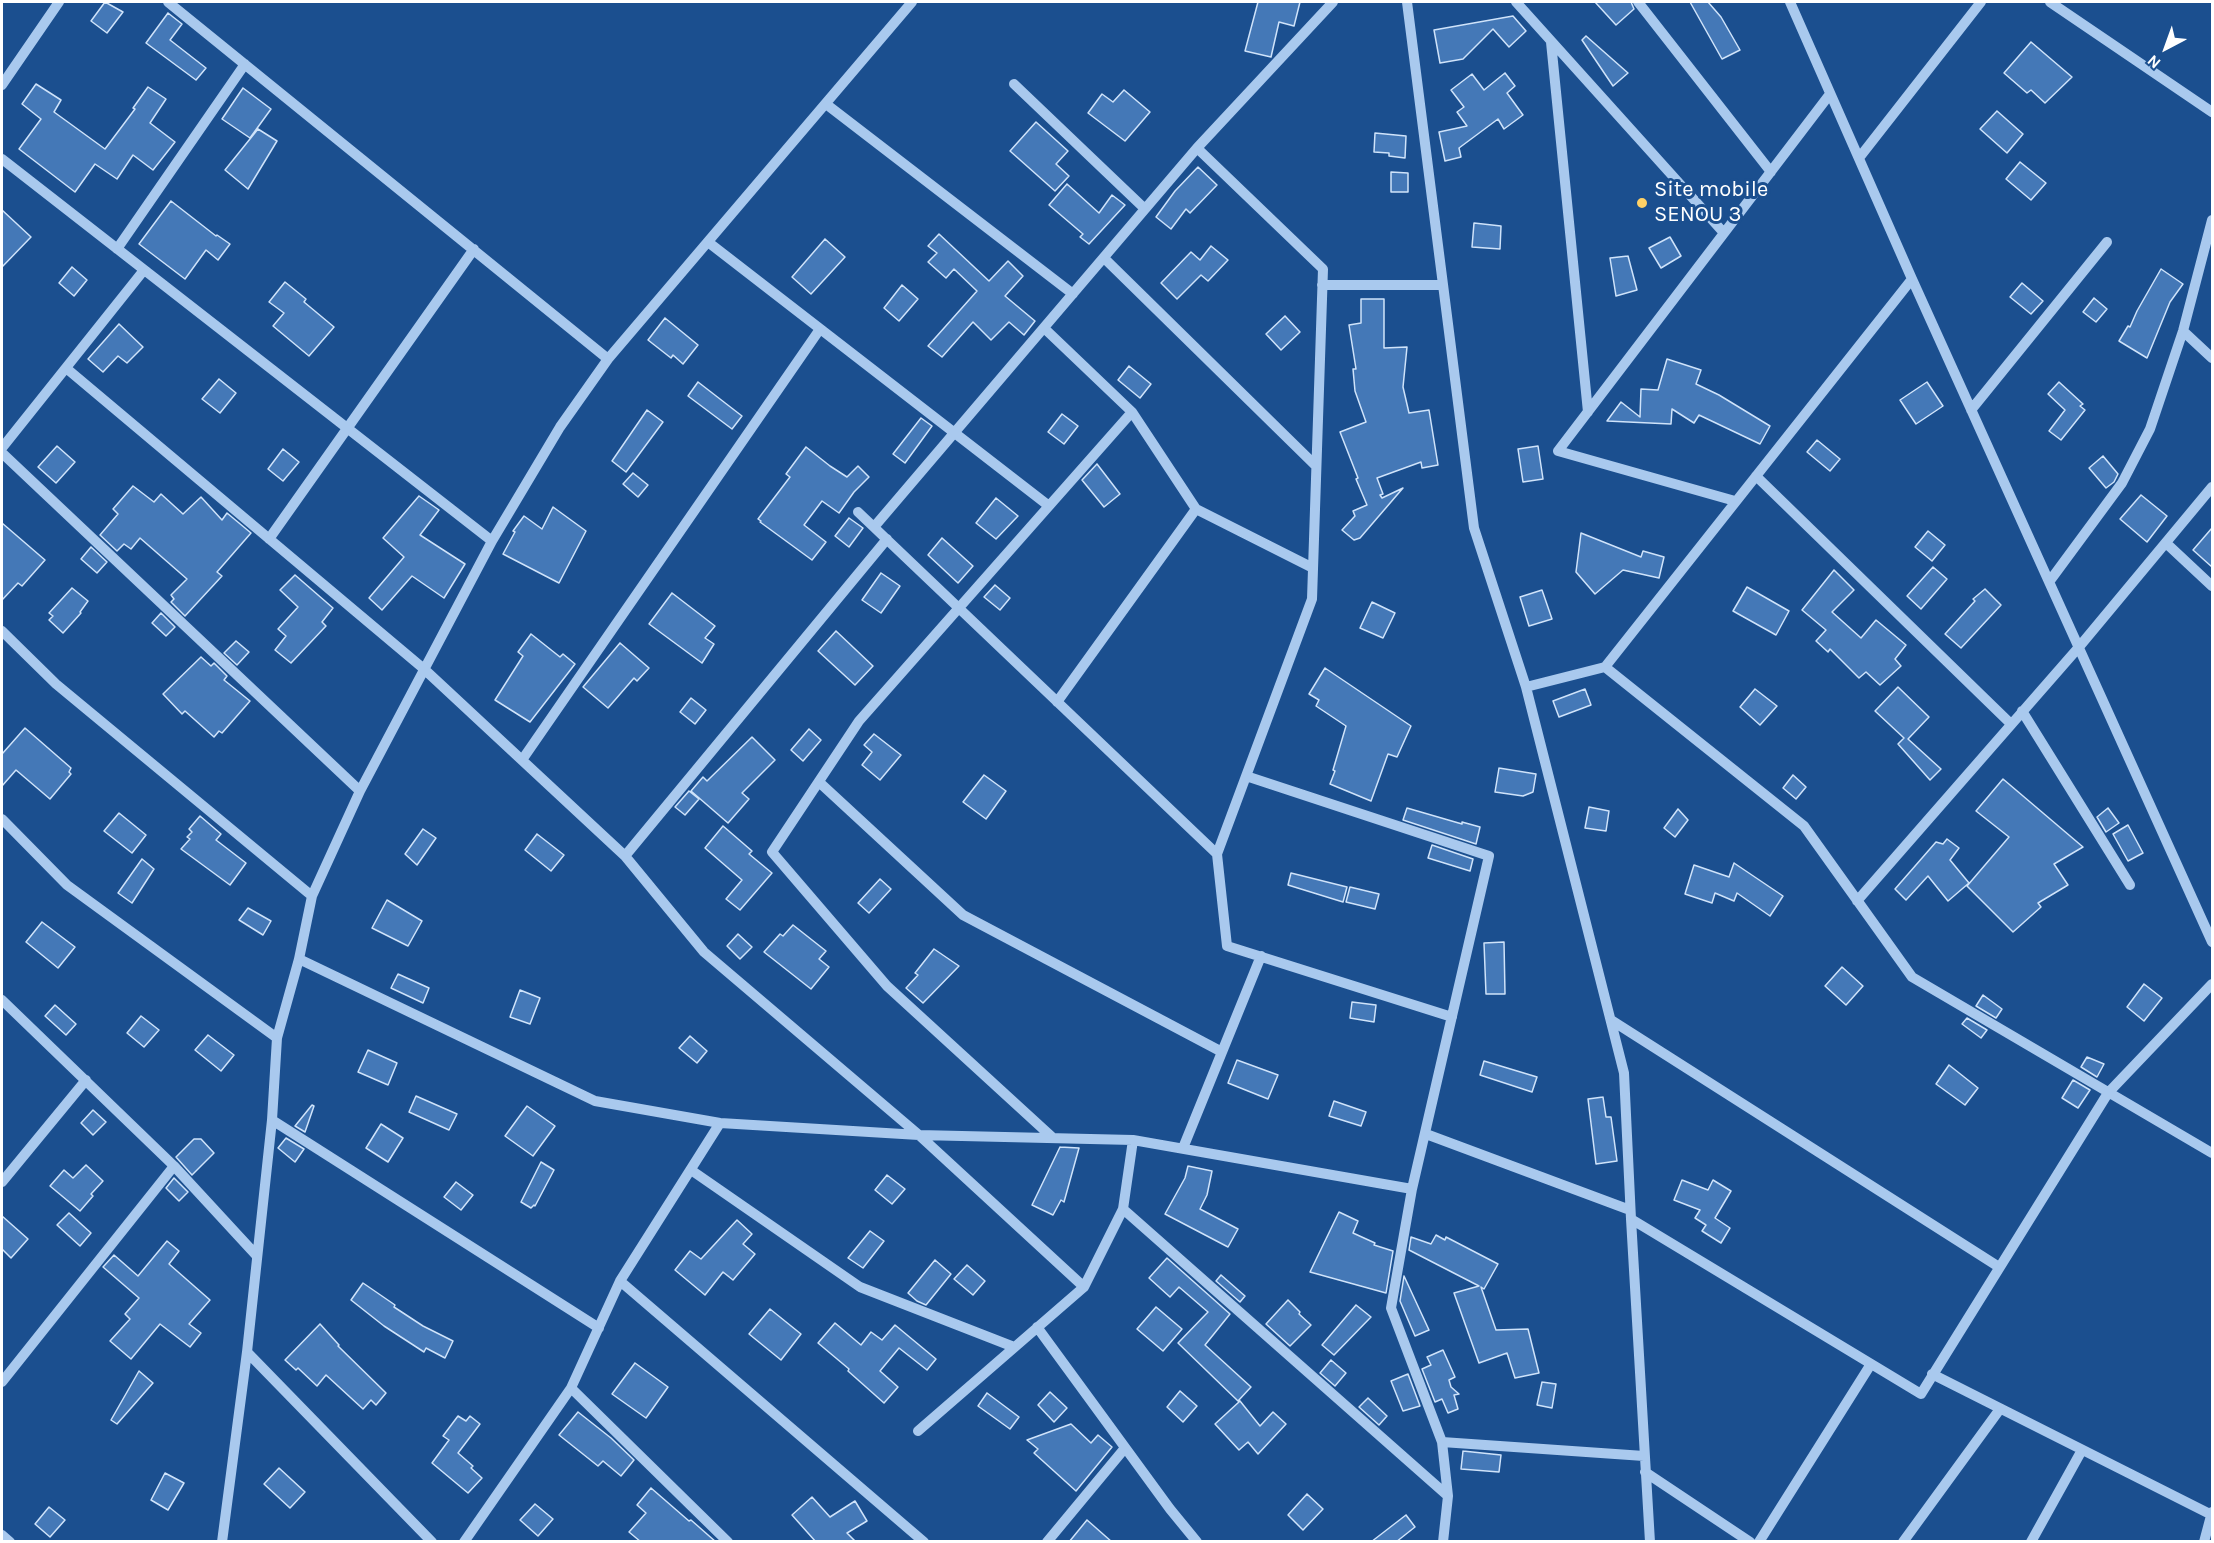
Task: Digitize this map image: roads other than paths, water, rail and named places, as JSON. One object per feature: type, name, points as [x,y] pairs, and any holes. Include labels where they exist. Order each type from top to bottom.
[{"type":"street","points":[[2,85],[59,2]]},
{"type":"street","points":[[168,2],[608,359]]},
{"type":"street","points":[[222,1542],[247,1352],[272,1120],[277,1038],[299,959],[312,896],[360,791],[424,669],[492,541],[560,427],[608,359],[912,2]]},
{"type":"street","points":[[874,527],[1197,148],[1333,2]]},
{"type":"street","points":[[1407,2],[1473,528],[1526,687],[1624,1072],[1630,1215],[1650,1542]]},
{"type":"street","points":[[1516,2],[1724,233]]},
{"type":"street","points":[[1638,2],[1771,172]]},
{"type":"street","points":[[1790,2],[1912,279],[2212,942]]},
{"type":"street","points":[[1859,158],[1982,2]]},
{"type":"street","points":[[2050,2],[2212,112]]},
{"type":"street","points":[[1551,42],[1588,412]]},
{"type":"street","points":[[117,249],[245,64]]},
{"type":"street","points":[[1014,84],[1145,209]]},
{"type":"street","points":[[1736,501],[1558,451],[1830,94]]},
{"type":"street","points":[[826,104],[1073,294]]},
{"type":"street","points":[[1197,148],[1323,269],[1312,599],[1217,854],[1227,946],[1452,1017]]},
{"type":"street","points":[[2,159],[492,541]]},
{"type":"street","points":[[2049,582],[2122,483],[2150,429],[2183,331],[2212,220]]},
{"type":"street","points":[[708,242],[1049,506]]},
{"type":"street","points":[[1971,410],[2107,242]]},
{"type":"street","points":[[270,539],[474,249]]},
{"type":"street","points":[[1104,258],[1316,466]]},
{"type":"street","points":[[144,270],[2,451],[360,791]]},
{"type":"street","points":[[1526,687],[1605,667],[1912,279]]},
{"type":"street","points":[[1322,285],[1443,285]]},
{"type":"street","points":[[522,760],[820,328]]},
{"type":"street","points":[[1044,328],[1132,412],[1196,509],[1313,568]]},
{"type":"street","points":[[2183,331],[2212,358]]},
{"type":"street","points":[[66,368],[424,669],[625,856],[704,952],[919,1135],[1084,1287]]},
{"type":"street","points":[[1053,1138],[887,986],[772,852],[859,721],[1132,412]]},
{"type":"street","points":[[1756,476],[2011,724]]},
{"type":"street","points":[[1857,901],[2079,647],[2212,487]]},
{"type":"street","points":[[1057,702],[1196,509]]},
{"type":"street","points":[[858,512],[1217,854]]},
{"type":"street","points":[[625,856],[887,539]]},
{"type":"street","points":[[2166,543],[2212,586]]},
{"type":"street","points":[[2,631],[56,684],[312,896]]},
{"type":"street","points":[[1605,667],[1804,826],[1912,977],[2212,1153]]},
{"type":"street","points":[[2022,711],[2130,885]]},
{"type":"street","points":[[1246,776],[1488,856],[1412,1189],[1391,1308],[1442,1442],[1448,1496],[1443,1542]]},
{"type":"street","points":[[819,782],[963,915],[1222,1052]]},
{"type":"street","points":[[2,819],[67,885],[277,1038]]},
{"type":"street","points":[[1183,1148],[1261,956]]},
{"type":"street","points":[[299,959],[594,1101],[720,1123],[919,1135],[1133,1140],[1412,1189]]},
{"type":"street","points":[[1426,1134],[1630,1215],[1921,1394],[2108,1093],[2212,984]]},
{"type":"street","points":[[2,1000],[174,1166],[257,1256]]},
{"type":"street","points":[[1611,1020],[1999,1267]]},
{"type":"street","points":[[2,1182],[86,1080]]},
{"type":"street","points":[[272,1120],[599,1328]]},
{"type":"street","points":[[464,1542],[571,1388],[620,1281],[720,1123]]},
{"type":"street","points":[[918,1431],[1084,1287],[1123,1209],[1133,1140]]},
{"type":"street","points":[[2,1382],[174,1166]]},
{"type":"street","points":[[691,1170],[860,1287],[1014,1347]]},
{"type":"street","points":[[1123,1209],[1448,1496]]},
{"type":"street","points":[[620,1281],[924,1542]]},
{"type":"street","points":[[1037,1327],[1170,1509],[1197,1542]]},
{"type":"street","points":[[247,1352],[432,1542]]},
{"type":"street","points":[[1759,1542],[1871,1364]]},
{"type":"street","points":[[1932,1374],[2212,1514],[2204,1542]]},
{"type":"street","points":[[571,1388],[728,1542]]},
{"type":"street","points":[[1903,1542],[2000,1409]]},
{"type":"street","points":[[1442,1442],[1644,1456]]},
{"type":"street","points":[[1047,1542],[1125,1448]]},
{"type":"street","points":[[2031,1542],[2082,1450]]},
{"type":"street","points":[[1645,1472],[1750,1542]]},
{"type":"street","points":[[2,1535],[10,1542]]},
{"type":"place","name":"Site mobile SENOU 3","points":[[1642,203]]}]
